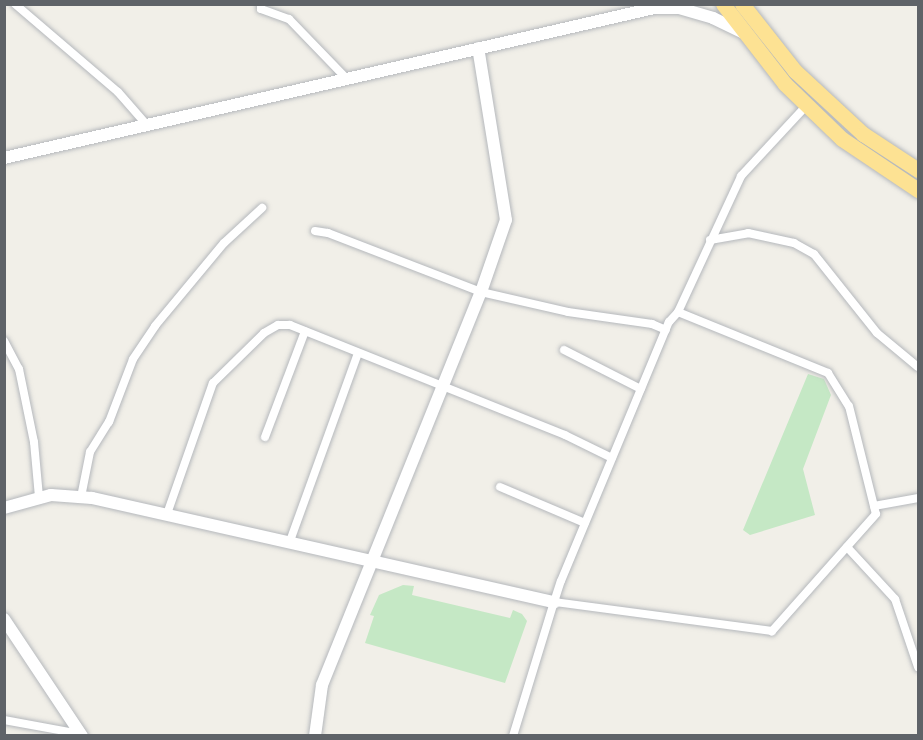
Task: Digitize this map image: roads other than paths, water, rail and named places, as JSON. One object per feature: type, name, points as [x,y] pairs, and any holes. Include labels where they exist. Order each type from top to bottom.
[{"type":"highway","points":[[723,4],[744,33],[807,105],[842,138],[918,190]]},
{"type":"highway","points":[[742,4],[795,71],[863,134],[918,170]]},
{"type":"street","points":[[15,4],[118,92],[146,124]]},
{"type":"street","points":[[261,4],[261,9],[289,19],[346,78]]},
{"type":"street","points":[[4,158],[655,6],[679,8],[744,33]]},
{"type":"street","points":[[315,735],[322,685],[370,560],[481,292],[506,220],[478,48]]},
{"type":"street","points":[[513,735],[554,602],[666,330],[678,312],[741,176],[807,105]]},
{"type":"street","points":[[81,497],[90,452],[109,422],[134,358],[155,326],[224,243],[262,208]]},
{"type":"street","points":[[315,231],[328,233],[481,292],[568,312],[652,324],[666,330]]},
{"type":"street","points":[[710,240],[748,233],[794,243],[814,254],[877,333],[918,366]]},
{"type":"street","points":[[4,508],[39,497],[81,497],[290,541],[554,602],[772,631],[876,514],[849,406],[828,373],[678,312]]},
{"type":"street","points":[[167,514],[213,383],[264,333],[278,325],[305,331],[565,435],[612,458]]},
{"type":"street","points":[[265,437],[305,331]]},
{"type":"street","points":[[4,341],[19,369],[34,442],[39,497]]},
{"type":"street","points":[[564,350],[641,389]]},
{"type":"street","points":[[290,541],[358,353]]},
{"type":"street","points":[[500,487],[585,523]]},
{"type":"street","points":[[874,506],[918,498]]},
{"type":"street","points":[[847,547],[895,599],[918,667]]},
{"type":"street","points":[[4,620],[81,735]]},
{"type":"street","points":[[4,720],[81,735]]}]
